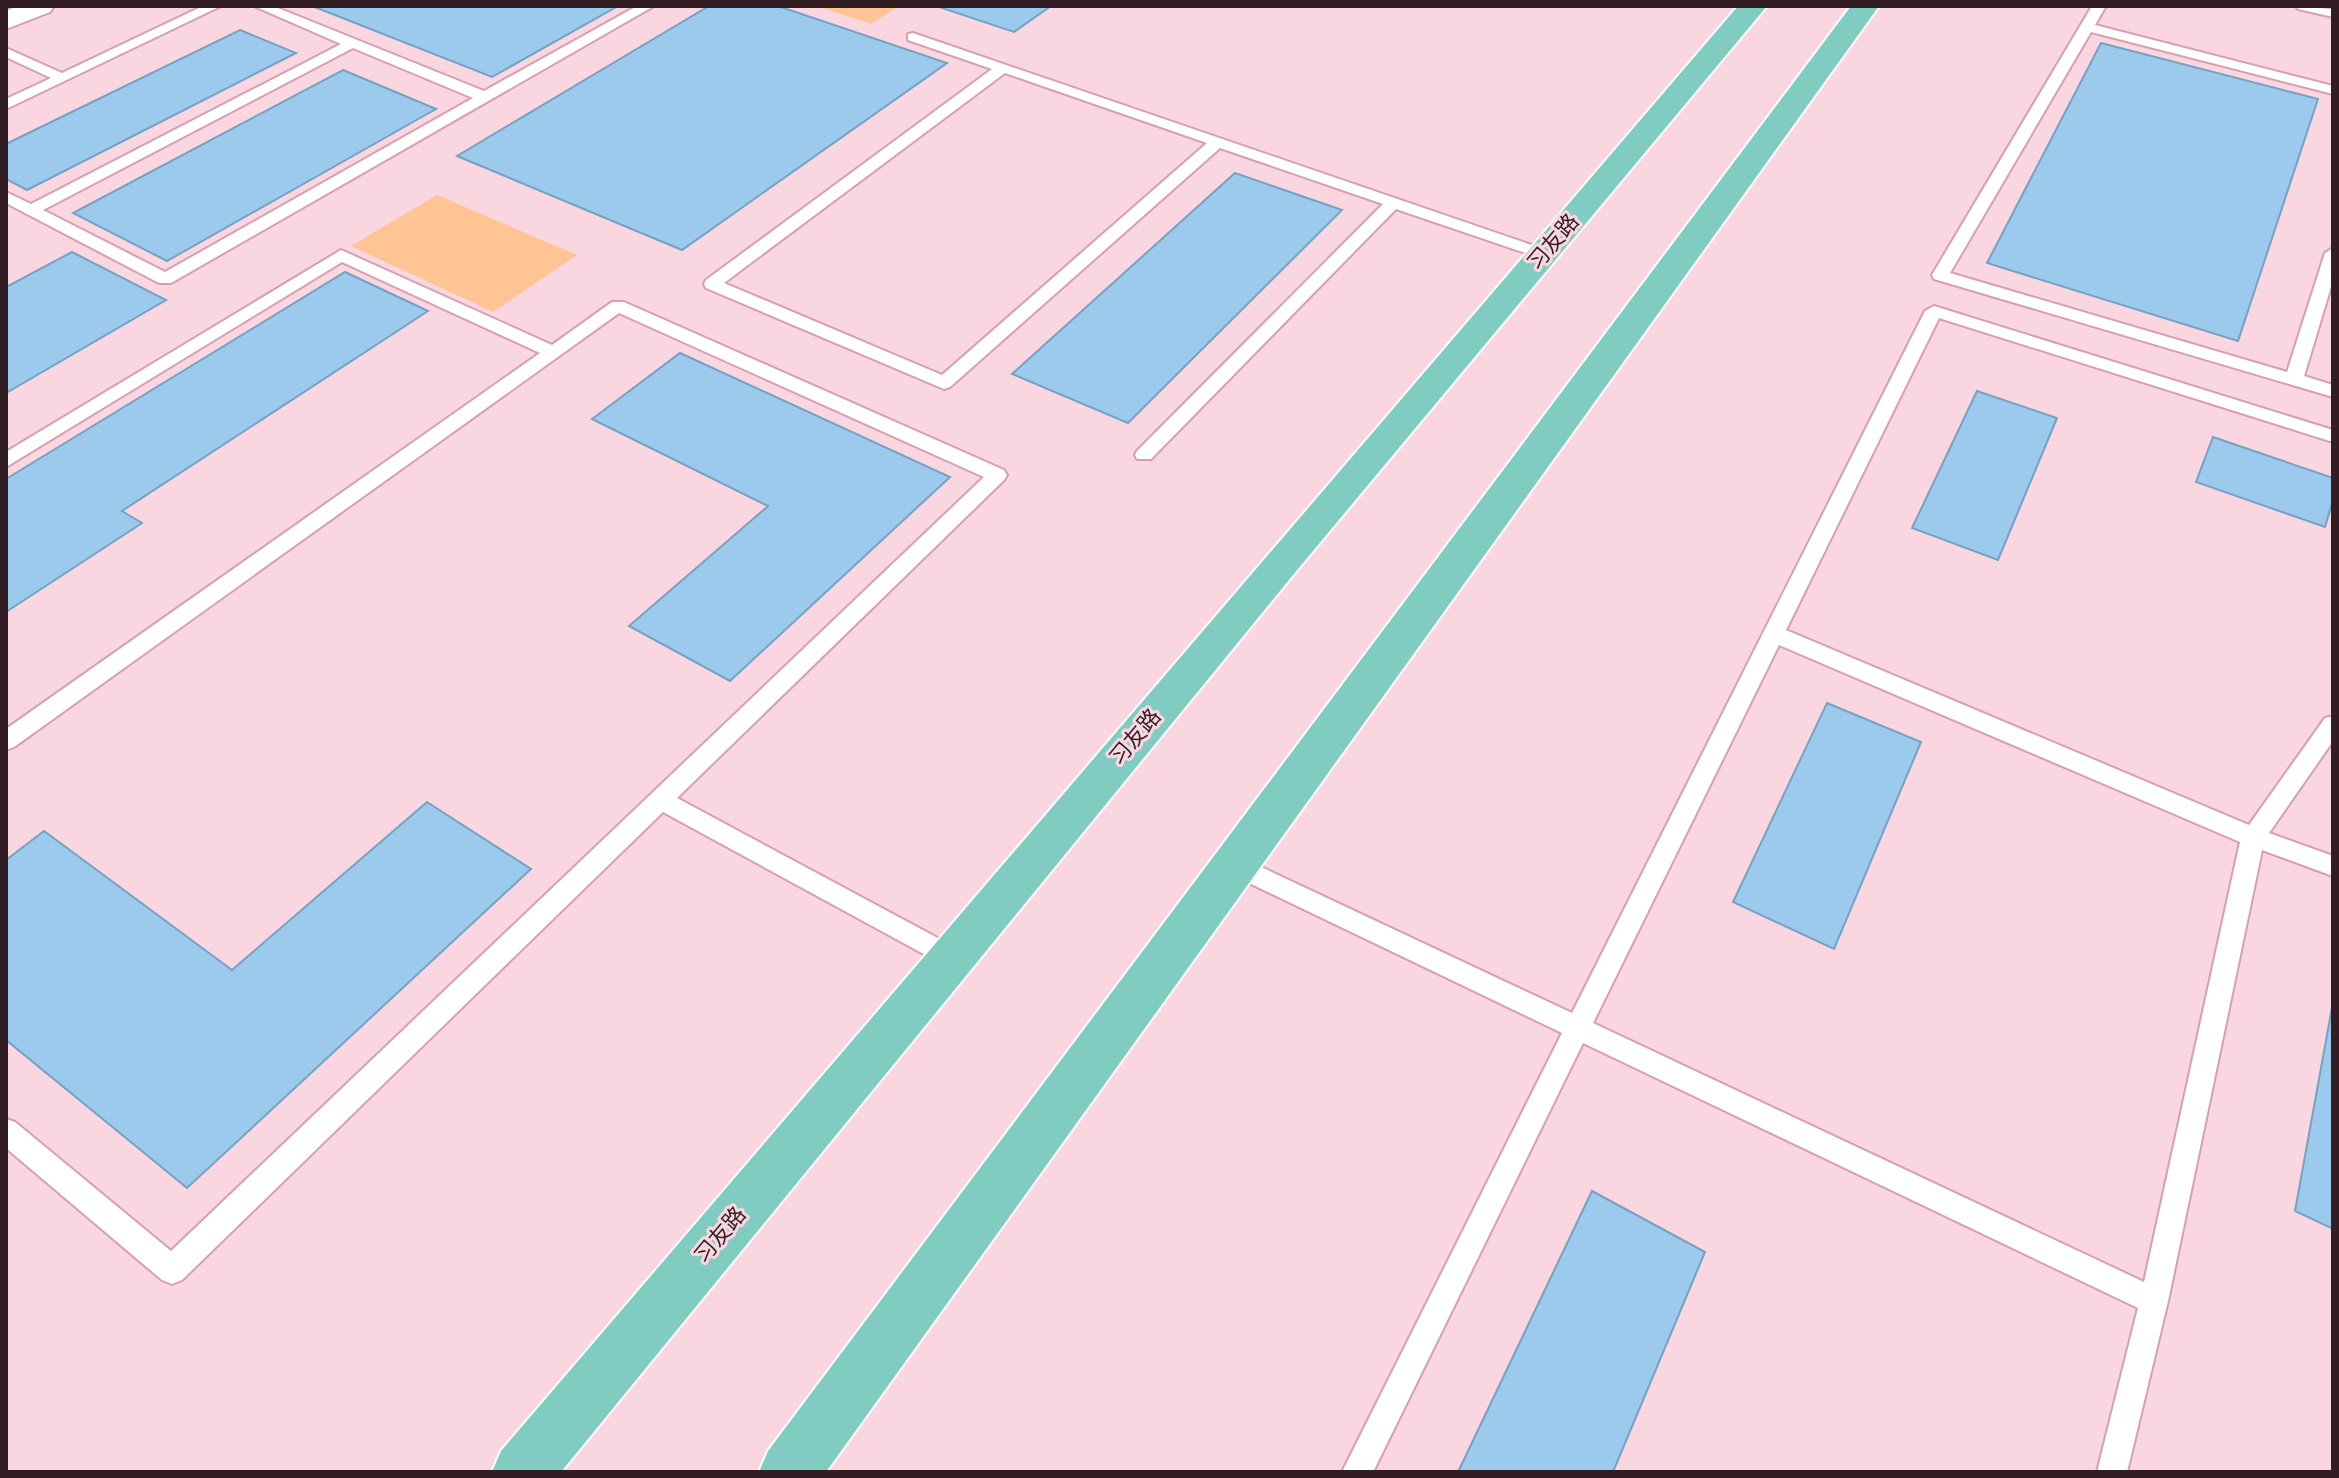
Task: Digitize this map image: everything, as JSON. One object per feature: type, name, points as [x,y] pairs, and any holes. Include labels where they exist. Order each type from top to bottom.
[{"type":"main road","name":"习友路","points":[[522,1472],[951,957],[1753,6]]},
{"type":"main road","points":[[789,1472],[1865,6]]},
{"type":"street","points":[[6,21],[40,6]]},
{"type":"lane","points":[[6,105],[214,6]]},
{"type":"lane","points":[[261,6],[485,97]]},
{"type":"lane","points":[[6,197],[165,279],[647,6]]},
{"type":"lane","points":[[2099,6],[1940,275],[2333,391]]},
{"type":"lane","points":[[2303,6],[2333,13]]},
{"type":"lane","points":[[2087,27],[2333,90]]},
{"type":"lane","points":[[913,37],[1543,254]]},
{"type":"lane","points":[[31,210],[353,43]]},
{"type":"lane","points":[[6,52],[62,78]]},
{"type":"lane","points":[[1003,68],[712,284],[944,383],[1217,142]]},
{"type":"lane","points":[[1144,455],[1393,203]]},
{"type":"lane","points":[[2294,379],[2333,253]]},
{"type":"lane","points":[[6,461],[341,255],[553,352]]},
{"type":"lane","points":[[6,741],[618,306],[997,475],[172,1270],[6,1131]]},
{"type":"lane","points":[[1357,1472],[1934,311],[2333,436]]},
{"type":"lane","points":[[1774,634],[2253,837],[2333,866]]},
{"type":"lane","points":[[2112,1472],[2154,1301],[2253,837],[2333,724]]},
{"type":"lane","points":[[661,800],[951,957]]},
{"type":"lane","points":[[1234,865],[2154,1301]]},
{"type":"shaded area","points":[[817,6],[899,6],[871,24]]},
{"type":"shaded area","points":[[437,195],[577,255],[493,312],[351,246]]},
{"type":"building","points":[[312,6],[618,6],[492,77]]},
{"type":"building","points":[[709,6],[778,6],[947,63],[682,250],[457,156]]},
{"type":"building","points":[[1051,6],[1014,32],[942,8]]},
{"type":"building","points":[[240,30],[296,53],[27,190],[6,179],[6,144]]},
{"type":"building","points":[[2101,43],[2318,99],[2238,341],[1987,263]]},
{"type":"building","points":[[343,70],[436,109],[167,261],[73,213]]},
{"type":"building","points":[[1235,173],[1342,210],[1128,423],[1012,374]]},
{"type":"building","points":[[72,252],[166,300],[6,393],[6,287]]},
{"type":"building","points":[[345,272],[428,311],[122,511],[142,523],[6,612],[6,479]]},
{"type":"building","points":[[680,353],[950,477],[730,681],[629,626],[768,506],[592,419]]},
{"type":"building","points":[[1977,391],[2057,418],[1998,560],[1912,528]]},
{"type":"building","points":[[2213,437],[2333,478],[2333,500],[2325,527],[2196,482]]},
{"type":"building","points":[[1827,703],[1921,742],[1834,949],[1733,902]]},
{"type":"building","points":[[427,802],[531,869],[187,1188],[6,1040],[6,860],[44,831],[232,970]]},
{"type":"building","points":[[2333,1002],[2333,1229],[2295,1211]]},
{"type":"building","points":[[1592,1191],[1705,1252],[1613,1472],[1458,1472]]}]
